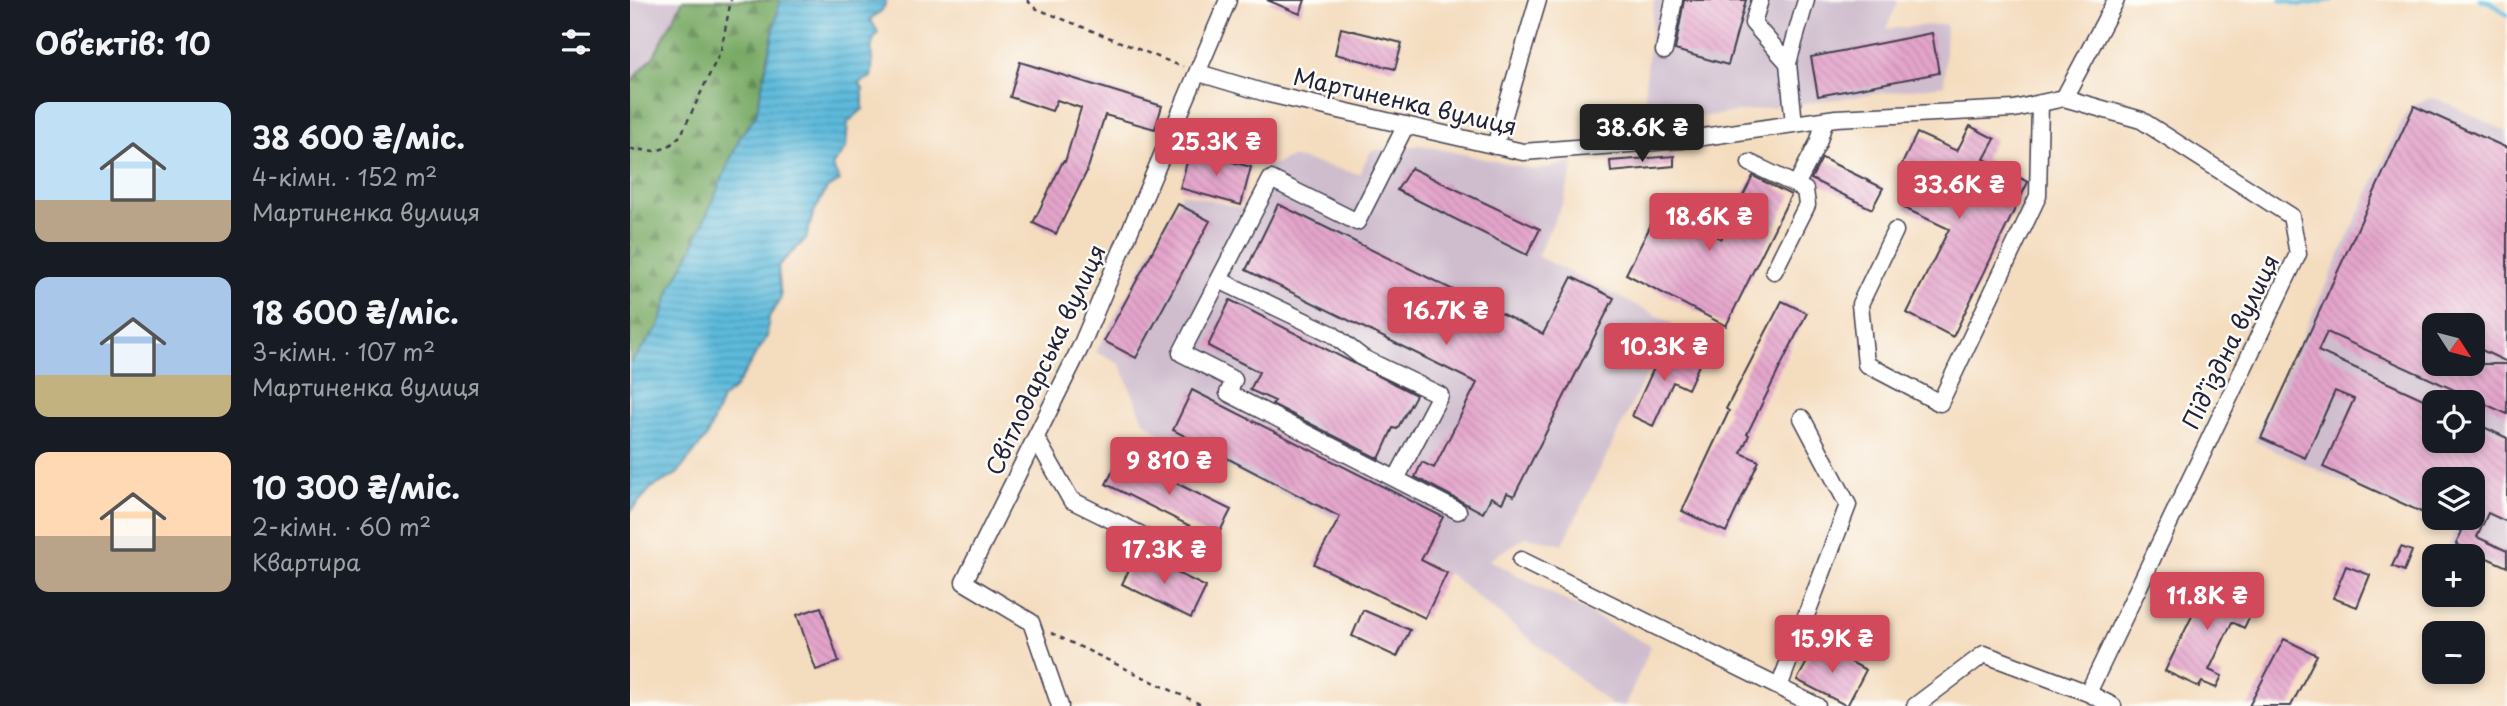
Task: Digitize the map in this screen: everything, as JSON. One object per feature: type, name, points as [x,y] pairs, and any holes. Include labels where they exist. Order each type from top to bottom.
[{"type":"street","name":"Світлодарська вулиця","points":[[1032,624],[964,582],[1081,346],[1228,0]]},
{"type":"street","points":[[1495,146],[1538,0]]},
{"type":"street","points":[[1664,51],[1674,0]]},
{"type":"street","points":[[1760,0],[1754,23],[1788,62]]},
{"type":"street","points":[[1794,124],[1788,62],[1806,0]]},
{"type":"street","points":[[2064,98],[2116,0]]},
{"type":"street","name":"Мартиненка вулиця","points":[[1199,73],[1269,94],[1523,152],[1682,140],[1825,120],[2014,109],[2064,98]]},
{"type":"street","name":"Під’їздна вулиця","points":[[2064,98],[2141,120],[2291,216],[2298,254],[2088,693]]},
{"type":"street","points":[[1895,231],[1860,304],[1866,364],[1940,403],[2038,196],[2040,103]]},
{"type":"street","points":[[1796,185],[1818,144],[1825,120]]},
{"type":"street","points":[[1406,125],[1357,222],[1271,178],[1181,353],[1234,380],[1228,393],[1458,511]]},
{"type":"street","points":[[1750,163],[1805,190],[1807,205],[1774,271]]},
{"type":"street","points":[[1219,280],[1332,334],[1363,358],[1440,395],[1396,479]]},
{"type":"street","points":[[1779,687],[1848,505],[1801,418]]},
{"type":"street","points":[[1036,438],[1071,500],[1180,554]]},
{"type":"street","points":[[1521,560],[1817,706]]},
{"type":"street","points":[[1032,624],[1060,706]]},
{"type":"street","points":[[1915,706],[1984,654],[2088,693],[2113,706]]},
{"type":"path","points":[[630,149],[656,151],[668,147],[681,135],[721,50],[731,0]]},
{"type":"path","points":[[1027,0],[1035,8],[1199,73]]},
{"type":"path","points":[[1032,624],[1204,706]]},
{"type":"shaded area","points":[[630,0],[683,0],[654,56],[630,82]]},
{"type":"shaded area","points":[[1654,0],[1899,0],[1886,29],[1946,24],[1944,85],[1646,124],[1645,87]]},
{"type":"shaded area","points":[[2430,98],[2438,99],[2507,132],[2507,572],[2485,562],[2485,544],[2449,544],[2455,532],[2451,530],[2485,530],[2485,467],[2422,467],[2422,517],[2254,441],[2404,116],[2412,105]]},
{"type":"shaded area","points":[[1420,145],[1536,170],[1575,162],[1564,200],[1537,256],[1672,323],[1563,544],[1526,537],[1489,560],[1651,646],[1625,706],[1613,706],[1452,576],[1430,563],[1166,438],[1144,421],[1120,364],[1096,352],[1182,193],[1243,209],[1260,170],[1292,157],[1359,174],[1371,151]]},
{"type":"green space","points":[[683,0],[780,0],[756,115],[740,137],[692,249],[671,288],[659,326],[630,364],[630,82],[654,56]]},
{"type":"water","points":[[780,0],[886,0],[883,9],[870,19],[878,32],[871,50],[871,77],[859,83],[863,89],[863,109],[848,122],[846,148],[832,166],[840,181],[827,188],[813,214],[806,239],[778,266],[781,298],[769,317],[767,337],[735,388],[722,399],[707,436],[677,474],[651,488],[630,512],[630,364],[659,326],[671,288],[692,249],[740,137],[756,115]]},
{"type":"building","points":[[1267,0],[1305,0],[1300,14]]},
{"type":"building","points":[[1684,0],[1746,0],[1728,65],[1675,50]]},
{"type":"building","points":[[1341,28],[1402,43],[1395,69],[1335,54]]},
{"type":"building","points":[[1932,33],[1939,73],[1818,96],[1811,57]]},
{"type":"building","points":[[1020,62],[1162,106],[1155,129],[1105,115],[1087,171],[1056,234],[1033,223],[1063,161],[1065,162],[1081,108],[1057,100],[1052,111],[1010,97]]},
{"type":"building","points":[[2414,106],[2507,148],[2507,362],[2485,352],[2485,313],[2422,313],[2422,375],[2327,332],[2318,351],[2422,399],[2422,453],[2485,453],[2485,428],[2507,438],[2507,522],[2488,513],[2485,520],[2485,467],[2422,467],[2422,512],[2323,467],[2354,399],[2335,391],[2305,458],[2261,438]]},
{"type":"building","points":[[1970,126],[1995,139],[1984,159],[2028,182],[1953,337],[1907,313],[1949,229],[1904,208],[1921,175],[1902,164],[1917,133],[1957,151]]},
{"type":"building","points":[[1190,151],[1251,167],[1241,205],[1180,188]]},
{"type":"building","points":[[1674,156],[1674,166],[1611,172],[1610,161]]},
{"type":"building","points":[[1822,158],[1883,188],[1872,209],[1811,179]]},
{"type":"building","points":[[1411,168],[1540,229],[1527,255],[1397,190]]},
{"type":"building","points":[[1753,176],[1791,195],[1726,326],[1626,274],[1661,205],[1721,239]]},
{"type":"building","points":[[1178,204],[1210,221],[1136,358],[1104,341]]},
{"type":"building","points":[[1278,204],[1543,334],[1572,277],[1614,298],[1514,496],[1507,493],[1502,503],[1491,497],[1483,513],[1415,477],[1422,462],[1434,468],[1477,383],[1246,270]]},
{"type":"building","points":[[1230,300],[1416,395],[1397,429],[1393,428],[1379,459],[1250,390],[1259,372],[1208,346]]},
{"type":"building","points":[[1782,301],[1807,313],[1747,434],[1749,435],[1741,453],[1759,461],[1726,532],[1682,511],[1729,411],[1726,409]]},
{"type":"building","points":[[1664,346],[1700,363],[1688,389],[1673,382],[1653,426],[1632,416]]},
{"type":"building","points":[[2485,364],[2507,364],[2507,414],[2485,404],[2485,390],[2454,390],[2424,376],[2485,376]]},
{"type":"building","points":[[1192,390],[1443,517],[1421,560],[1447,573],[1425,618],[1314,564],[1340,517],[1173,430]]},
{"type":"building","points":[[1121,456],[1231,510],[1216,539],[1106,484]]},
{"type":"building","points":[[2460,530],[2480,530],[2477,537],[2507,551],[2507,567],[2485,557],[2485,544],[2456,544],[2462,531]]},
{"type":"building","points":[[2401,547],[2412,551],[2404,571],[2392,566]]},
{"type":"building","points":[[1137,553],[1206,587],[1191,618],[1122,584]]},
{"type":"building","points":[[2346,566],[2370,575],[2357,607],[2333,598]]},
{"type":"building","points":[[2199,576],[2256,604],[2244,628],[2232,622],[2209,670],[2222,676],[2216,688],[2202,682],[2199,687],[2165,671],[2197,606],[2187,600]]},
{"type":"building","points":[[821,607],[839,662],[816,670],[797,615]]},
{"type":"building","points":[[1363,610],[1410,630],[1397,657],[1352,636]]},
{"type":"building","points":[[2284,639],[2317,655],[2291,706],[2249,706]]},
{"type":"building","points":[[1817,644],[1866,670],[1847,706],[1797,680]]},
{"type":"waterway","points":[[2281,0],[2300,5],[2332,0]]},
{"type":"waterway","points":[[2480,0],[2491,2],[2507,15]]}]
